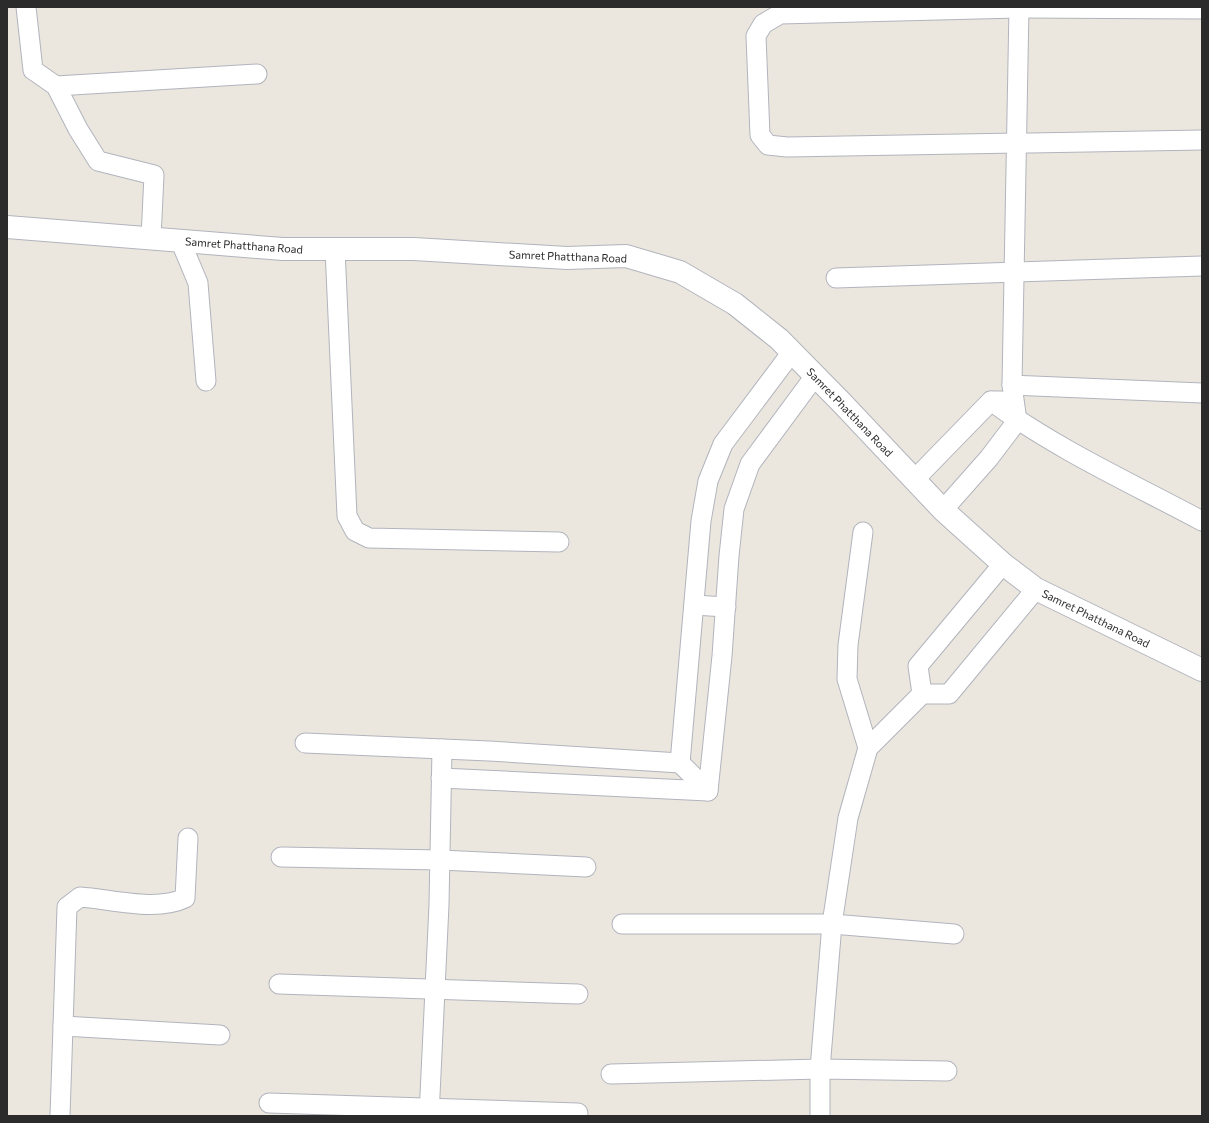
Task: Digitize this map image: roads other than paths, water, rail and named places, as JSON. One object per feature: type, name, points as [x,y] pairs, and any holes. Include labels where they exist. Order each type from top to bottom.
[{"type":"street","points":[[26,7],[33,70],[56,86],[78,129],[98,161],[154,175],[151,238]]},
{"type":"street","points":[[943,510],[988,458],[1017,421],[1013,393],[1013,272],[1019,8]]},
{"type":"street","points":[[1202,9],[1019,8],[780,14],[763,24],[756,36],[760,134],[768,145],[787,147],[1202,140]]},
{"type":"street","points":[[56,86],[257,74]]},
{"type":"street","name":"Samret Phatthana Road","points":[[7,227],[283,249],[414,249],[567,258],[626,256],[680,272],[735,304],[778,339],[915,479],[943,510],[1003,564],[1036,589],[1202,670]]},
{"type":"street","points":[[180,240],[198,283],[206,380]]},
{"type":"street","points":[[335,249],[347,516],[355,531],[369,538],[559,542]]},
{"type":"street","points":[[836,278],[1202,266]]},
{"type":"street","points":[[680,763],[701,521],[708,481],[723,444],[792,352]]},
{"type":"street","points":[[708,791],[722,656],[734,509],[750,464],[815,376]]},
{"type":"street","points":[[915,479],[991,401],[1013,393],[1202,393]]},
{"type":"street","points":[[991,401],[1017,421],[1202,521]]},
{"type":"street","points":[[863,532],[848,645],[847,679],[868,748]]},
{"type":"street","points":[[922,694],[918,666],[1003,564]]},
{"type":"street","points":[[820,1116],[820,1069],[832,924],[848,818],[868,748],[922,694],[949,694],[1036,589]]},
{"type":"street","points":[[694,605],[726,607]]},
{"type":"street","points":[[305,743],[442,749],[680,763],[708,791]]},
{"type":"street","points":[[429,1112],[440,860],[442,749]]},
{"type":"street","points":[[441,778],[708,791]]},
{"type":"street","points":[[60,1116],[67,907],[80,898],[154,904],[175,903],[185,898],[188,838]]},
{"type":"street","points":[[281,857],[440,860],[586,867]]},
{"type":"street","points":[[622,924],[832,924],[954,934]]},
{"type":"street","points":[[279,984],[435,988],[578,994]]},
{"type":"street","points":[[63,1026],[220,1035]]},
{"type":"street","points":[[611,1074],[820,1069],[947,1071]]},
{"type":"street","points":[[269,1103],[429,1112],[578,1113]]}]
